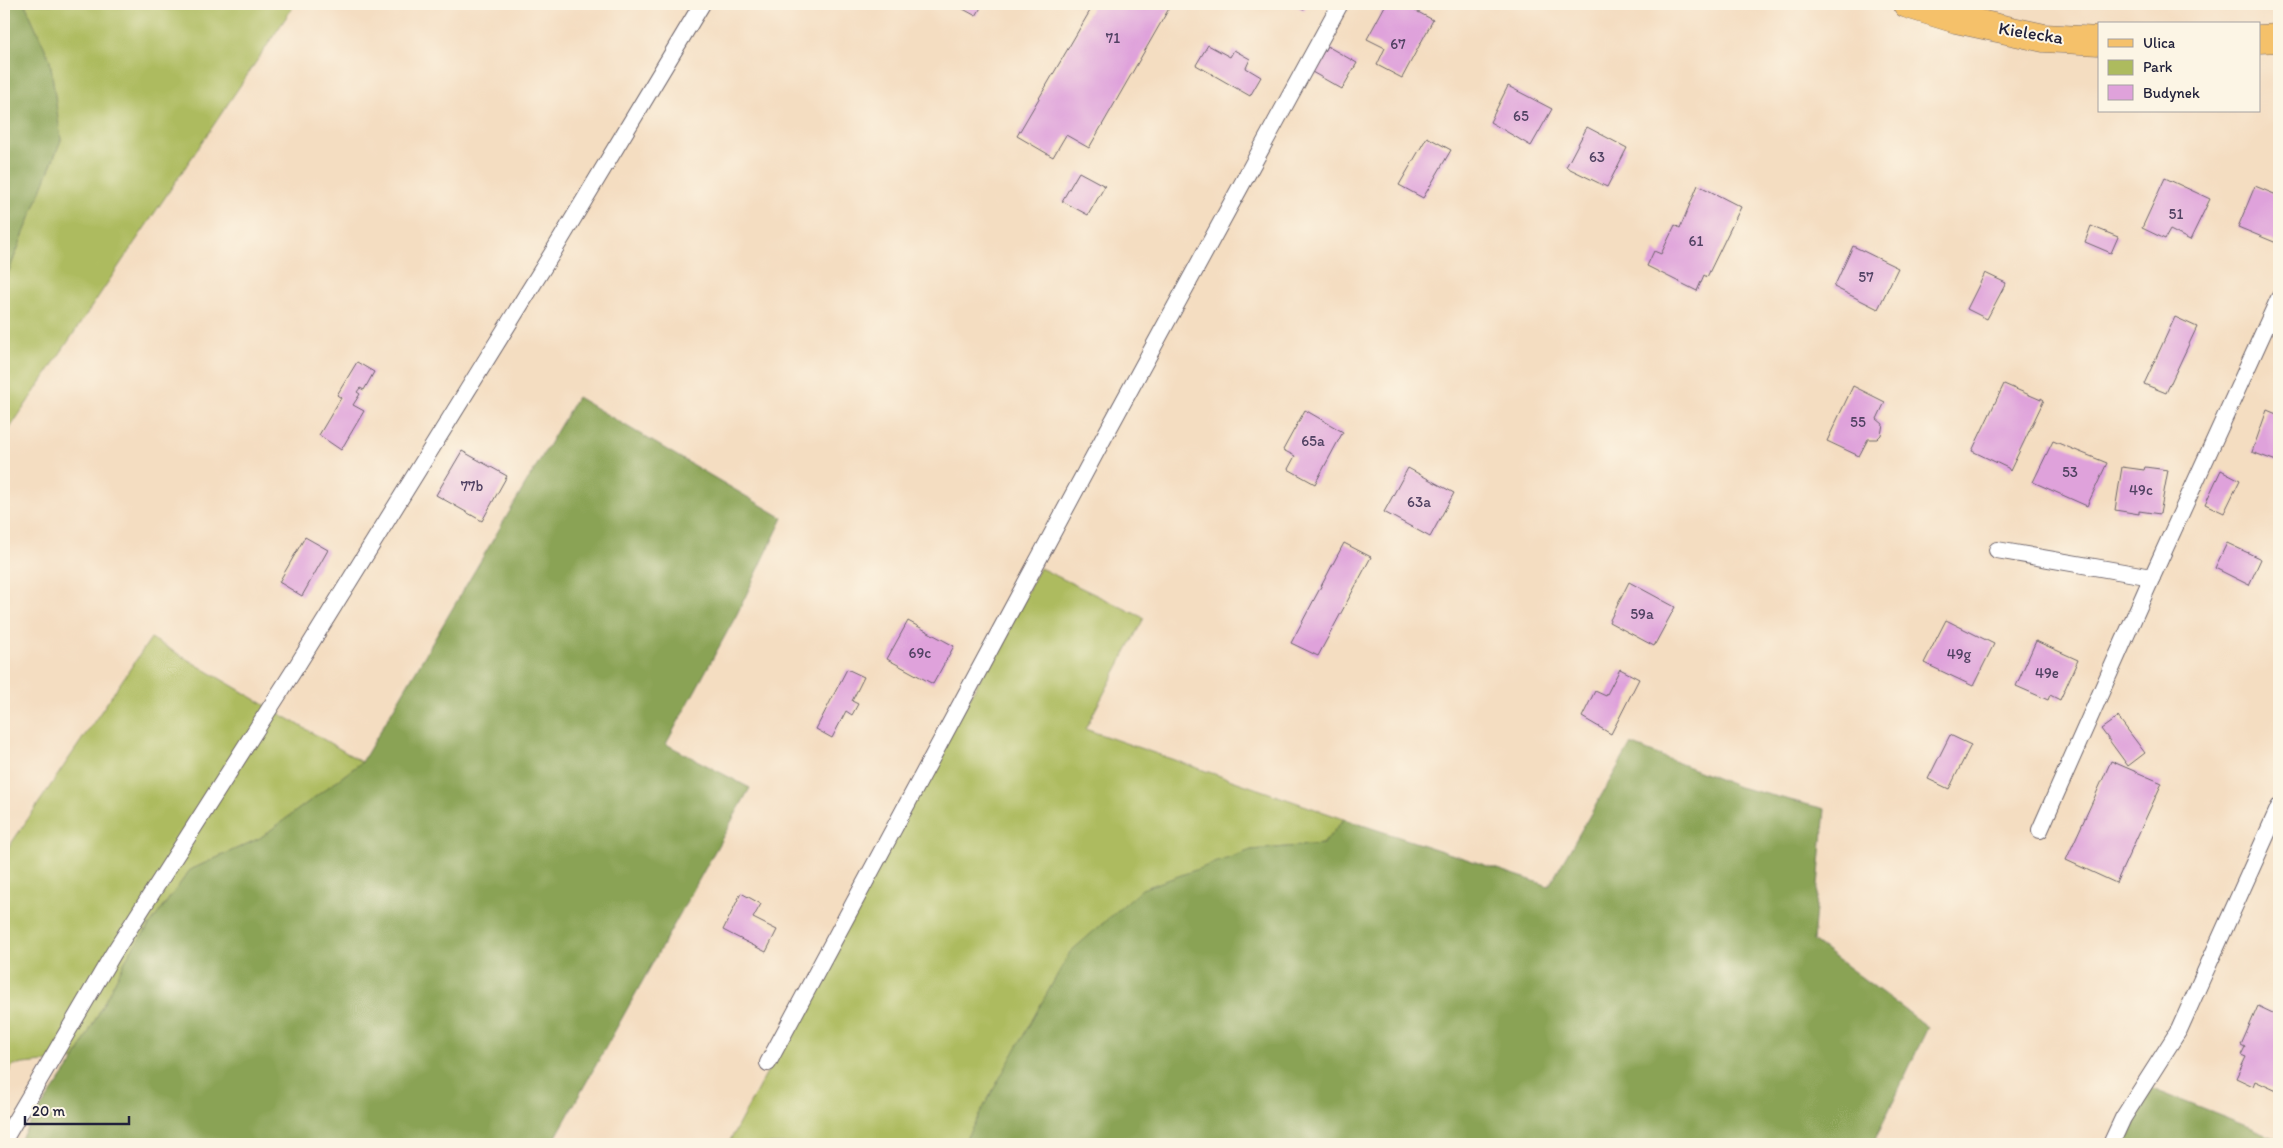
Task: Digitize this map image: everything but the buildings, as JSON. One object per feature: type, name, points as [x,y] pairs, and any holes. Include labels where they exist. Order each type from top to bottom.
[{"type":"main road","name":"Kielecka","points":[[1907,4],[1956,19],[2044,38],[2098,41]]},
{"type":"main road","points":[[2260,39],[2279,38]]},
{"type":"lane","points":[[4,1140],[114,954],[298,664],[554,252],[702,4]]},
{"type":"lane","points":[[768,1063],[1340,4]]},
{"type":"lane","points":[[2040,830],[2152,577],[2279,298]]},
{"type":"lane","points":[[1997,550],[2152,577]]},
{"type":"lane","points":[[2111,1144],[2123,1118],[2179,1030],[2279,807]]},
{"type":"green space","points":[[4,4],[25,4],[50,60],[61,140],[4,283]]},
{"type":"green space","points":[[25,4],[295,4],[4,437],[4,283],[61,140],[50,61]]},
{"type":"green space","points":[[577,397],[783,518],[737,614],[666,744],[750,788],[552,1144],[18,1144],[28,1126],[75,1059],[130,952],[190,870],[260,838],[362,762]]},
{"type":"green space","points":[[1040,568],[1144,618],[1085,729],[1344,819],[1323,844],[1251,850],[973,1130],[963,1144],[728,1144]]},
{"type":"green space","points":[[151,638],[362,762],[260,838],[190,870],[130,952],[75,1059],[13,1065],[4,1080],[4,854]]},
{"type":"green space","points":[[1631,744],[1739,787],[1825,809],[1813,941],[1928,1027],[1873,1144],[963,1144],[1070,952],[1142,889],[1251,850],[1323,844],[1344,819],[1549,886]]},
{"type":"green space","points":[[2150,1088],[2279,1139],[2279,1144],[2121,1144]]}]
